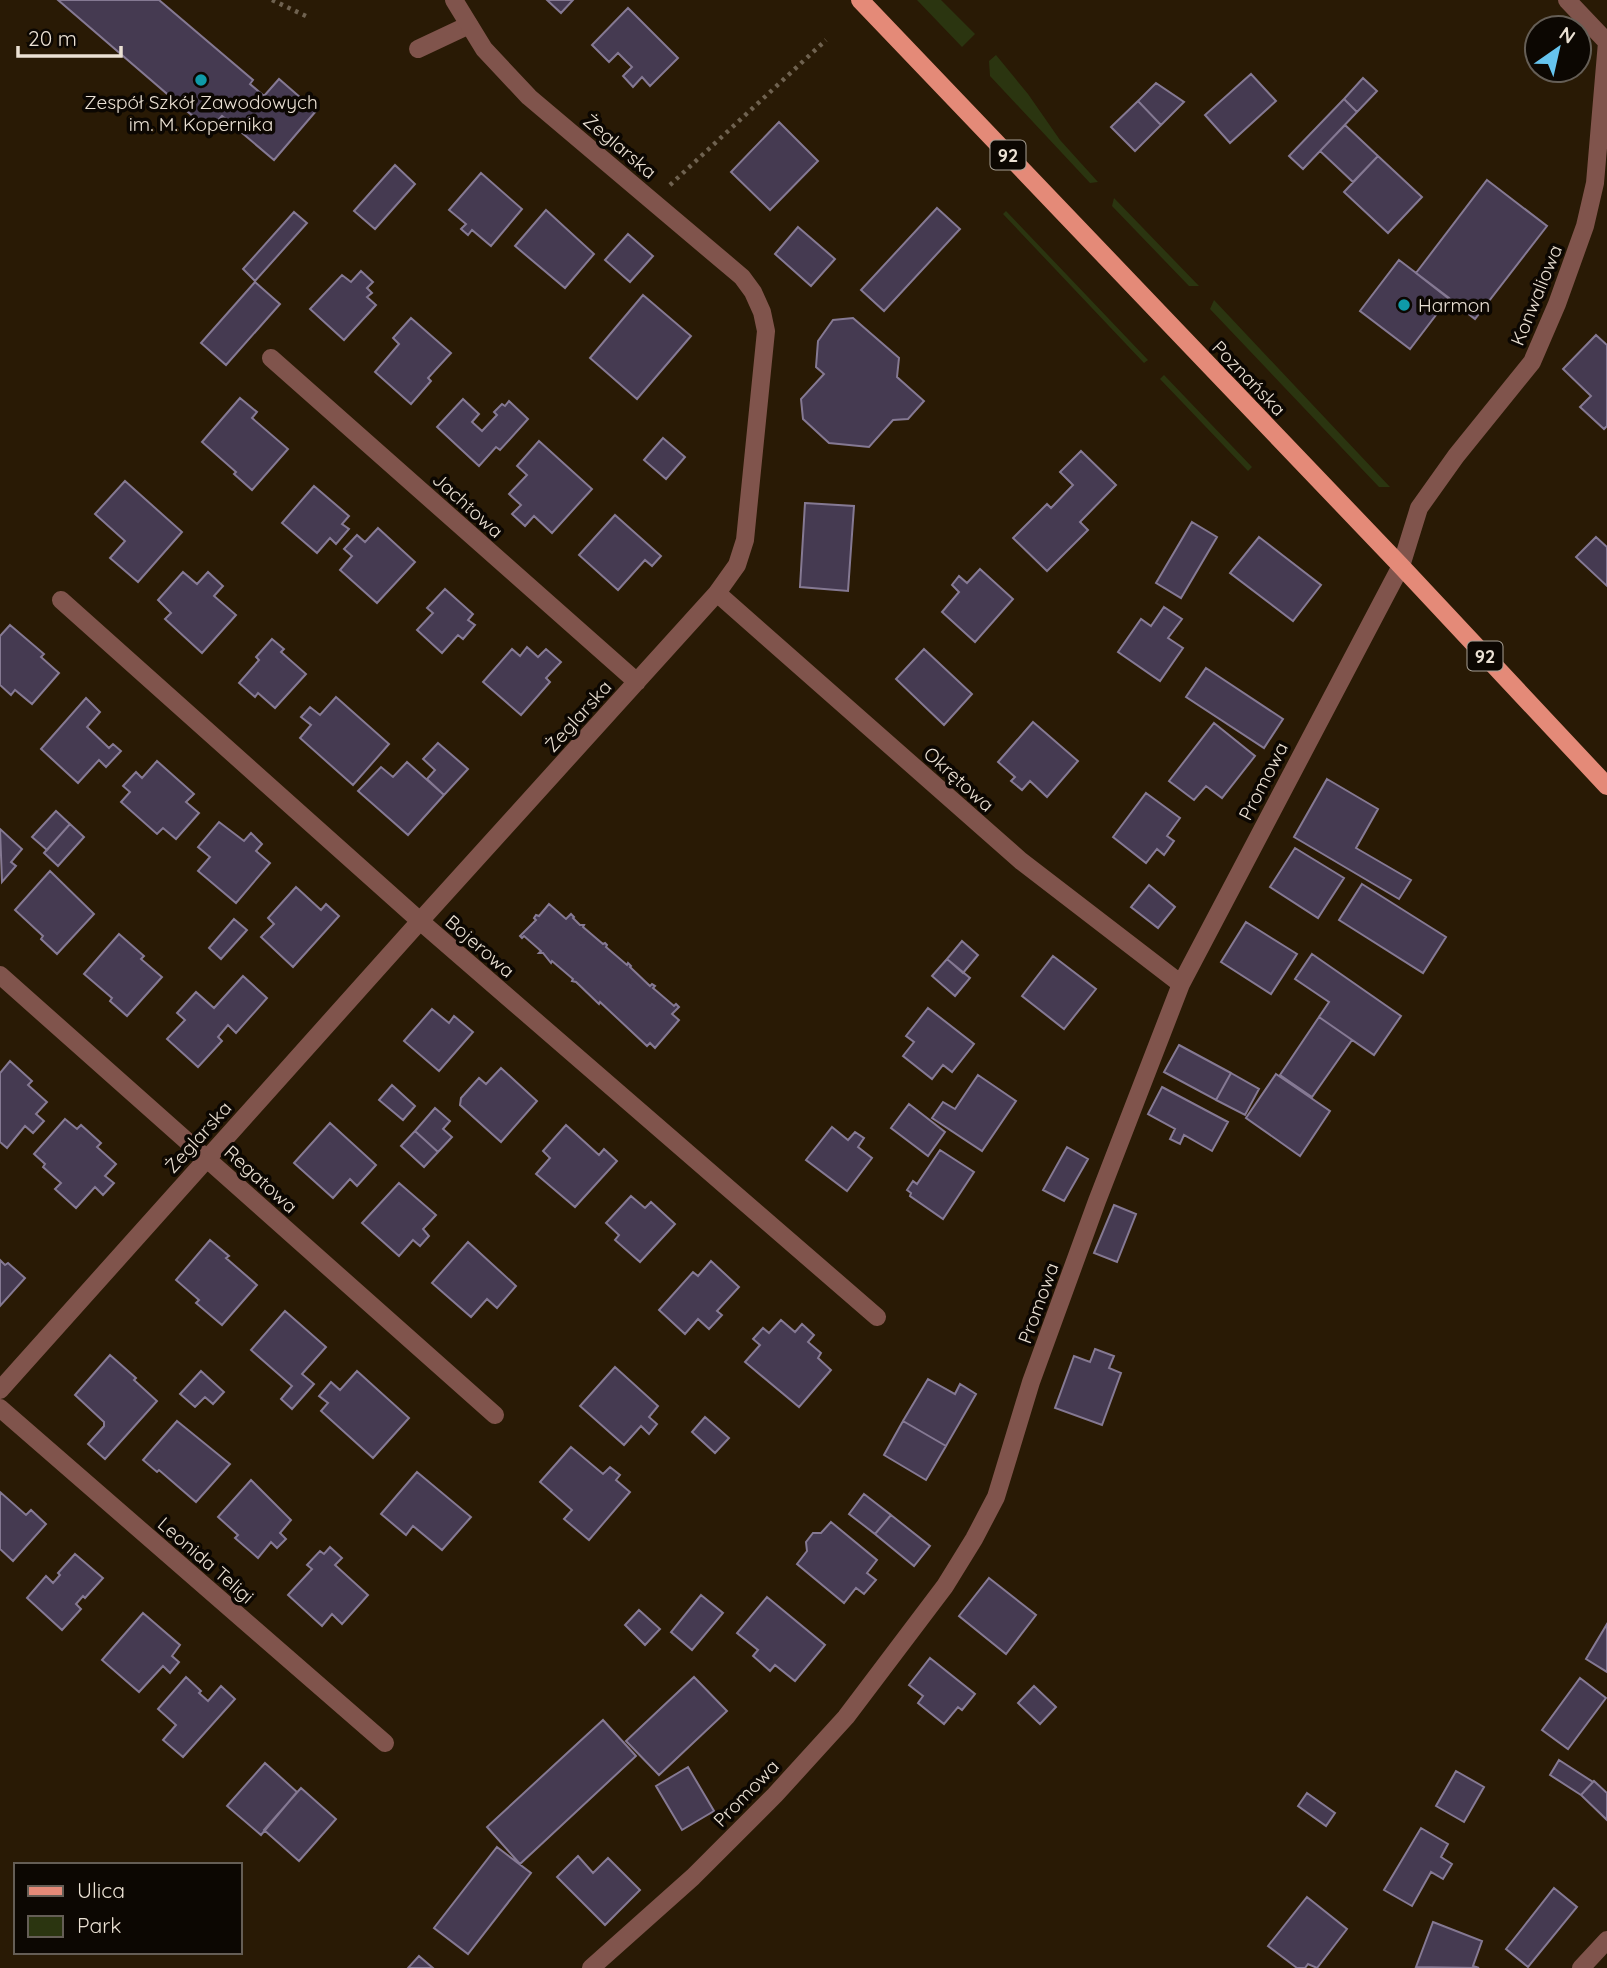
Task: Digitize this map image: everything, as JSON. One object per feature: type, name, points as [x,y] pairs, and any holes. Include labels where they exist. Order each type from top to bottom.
[{"type":"main road","name":"Poznańska","points":[[860,0],[1401,566],[1607,786]]},
{"type":"street","name":"Żeglarska","points":[[0,1390],[206,1158],[718,593],[737,565],[745,540],[766,331],[762,312],[753,292],[742,277],[529,97],[484,49],[454,0]]},
{"type":"street","name":"Konwaliowa","points":[[1401,566],[1419,508],[1456,456],[1532,362],[1558,303],[1585,226],[1595,183],[1607,42],[1567,0]]},
{"type":"street","points":[[418,49],[469,26]]},
{"type":"street","name":"Jachtowa","points":[[271,358],[636,682]]},
{"type":"street","name":"Promowa","points":[[591,1968],[693,1877],[775,1795],[846,1717],[945,1587],[974,1539],[996,1497],[1031,1382],[1181,984],[1401,566]]},
{"type":"street","name":"Okrętowa","points":[[718,593],[1021,861],[1181,984]]},
{"type":"street","name":"Bojerowa","points":[[61,600],[420,921],[877,1317]]},
{"type":"street","name":"Regatowa","points":[[0,975],[495,1415]]},
{"type":"street","name":"Leonida Teligi","points":[[0,1408],[385,1743]]},
{"type":"street","points":[[1581,1968],[1607,1940]]},
{"type":"path","points":[[272,0],[308,17]]},
{"type":"path","points":[[653,201],[826,40]]},
{"type":"green space","points":[[917,0],[941,0],[975,34],[962,47]]},
{"type":"green space","points":[[996,55],[1028,94],[1060,140],[1098,182],[1090,183],[990,76],[989,61]]},
{"type":"green space","points":[[1114,198],[1199,286],[1189,286],[1112,206]]},
{"type":"green space","points":[[1006,211],[1148,360],[1144,363],[1003,214]]},
{"type":"green space","points":[[1214,300],[1390,487],[1379,487],[1210,309]]},
{"type":"green space","points":[[1164,375],[1252,467],[1248,471],[1160,379]]},
{"type":"building","name":"Zespół Szkół Zawodowych im. M. Kopernika","points":[[58,0],[159,0],[253,80],[250,84],[264,96],[279,79],[316,111],[274,160],[222,116],[209,130]]},
{"type":"building","points":[[547,0],[573,0],[561,13]]},
{"type":"building","points":[[628,8],[678,58],[650,86],[642,77],[633,87],[623,76],[632,67],[618,53],[609,62],[592,45]]},
{"type":"building","points":[[1251,74],[1276,101],[1230,143],[1205,115]]},
{"type":"building","points":[[1363,78],[1377,91],[1357,112],[1344,99]]},
{"type":"building","points":[[1156,83],[1184,102],[1161,125],[1138,101]]},
{"type":"building","points":[[1344,99],[1357,112],[1303,169],[1289,156]]},
{"type":"building","points":[[1138,101],[1161,125],[1135,151],[1111,127]]},
{"type":"building","points":[[779,122],[818,161],[770,210],[731,172]]},
{"type":"building","points":[[1345,125],[1378,156],[1353,182],[1320,151]]},
{"type":"building","points":[[1378,156],[1422,197],[1388,233],[1344,192]]},
{"type":"building","points":[[395,165],[415,184],[375,229],[354,211]]},
{"type":"building","points":[[481,173],[522,209],[491,246],[472,230],[468,235],[461,229],[466,224],[449,210]]},
{"type":"building","points":[[1487,180],[1547,226],[1475,319],[1416,273]]},
{"type":"building","points":[[937,208],[960,229],[884,311],[861,290]]},
{"type":"building","points":[[546,210],[594,254],[565,288],[515,246]]},
{"type":"building","points":[[294,212],[307,223],[255,281],[243,269]]},
{"type":"building","points":[[798,227],[835,259],[811,286],[775,254]]},
{"type":"building","points":[[628,234],[653,256],[630,282],[605,260]]},
{"type":"building","name":"Harmon","points":[[1399,260],[1449,298],[1410,349],[1360,311]]},
{"type":"building","points":[[361,271],[373,282],[367,288],[372,293],[367,297],[376,305],[344,340],[310,309],[342,275],[351,282]]},
{"type":"building","points":[[255,282],[280,304],[226,365],[201,343]]},
{"type":"building","points":[[643,295],[691,336],[637,399],[590,358]]},
{"type":"building","points":[[411,318],[451,353],[428,378],[431,381],[411,404],[375,372],[399,344],[393,338]]},
{"type":"building","points":[[853,318],[899,358],[897,377],[924,401],[908,419],[893,420],[869,447],[829,443],[803,419],[801,399],[824,374],[816,367],[818,341],[833,320]]},
{"type":"building","points":[[1596,335],[1607,345],[1607,426],[1604,429],[1580,407],[1591,396],[1563,369]]},
{"type":"building","points":[[240,398],[257,412],[252,418],[288,449],[252,490],[202,442]]},
{"type":"building","points":[[463,399],[479,414],[472,422],[482,431],[497,415],[494,412],[509,401],[528,419],[500,450],[496,447],[479,466],[437,427]]},
{"type":"building","points":[[663,438],[685,457],[666,479],[644,460]]},
{"type":"building","points":[[539,441],[592,489],[552,533],[534,516],[525,526],[512,514],[521,505],[509,494],[527,475],[517,466]]},
{"type":"building","points":[[1081,451],[1116,485],[1080,522],[1088,530],[1047,571],[1013,538],[1047,504],[1051,508],[1073,485],[1060,472]]},
{"type":"building","points":[[125,481],[182,532],[138,582],[110,558],[125,541],[95,514]]},
{"type":"building","points":[[314,486],[349,516],[342,524],[349,529],[336,544],[330,538],[317,553],[282,523]]},
{"type":"building","points":[[805,503],[854,506],[848,591],[800,587]]},
{"type":"building","points":[[615,515],[661,556],[652,566],[645,560],[618,590],[579,555]]},
{"type":"building","points":[[1192,522],[1217,537],[1181,598],[1156,583]]},
{"type":"building","points":[[378,528],[415,562],[377,603],[340,570],[352,556],[344,549],[357,535],[365,542]]},
{"type":"building","points":[[1259,537],[1321,585],[1293,621],[1230,573]]},
{"type":"building","points":[[1596,537],[1607,547],[1607,586],[1576,557]]},
{"type":"building","points":[[980,569],[1013,599],[975,642],[942,612],[959,592],[952,585],[959,576],[967,583]]},
{"type":"building","points":[[183,572],[197,584],[208,572],[223,586],[214,596],[236,615],[202,653],[165,619],[171,613],[158,600]]},
{"type":"building","points":[[445,589],[473,614],[468,620],[475,625],[463,639],[458,635],[442,653],[417,630],[433,613],[427,608]]},
{"type":"building","points":[[1164,607],[1182,619],[1168,638],[1183,648],[1160,681],[1118,652],[1141,619],[1151,626]]},
{"type":"building","points":[[10,625],[44,654],[41,657],[59,673],[32,704],[15,690],[11,695],[0,685],[0,636]]},
{"type":"building","points":[[272,639],[284,649],[281,652],[306,674],[275,708],[258,693],[255,697],[239,683],[259,660],[256,657]]},
{"type":"building","points":[[527,647],[538,657],[546,649],[561,662],[546,678],[550,682],[521,715],[483,682],[512,649],[520,656]]},
{"type":"building","points":[[924,649],[972,694],[944,725],[896,679]]},
{"type":"building","points":[[1206,668],[1283,719],[1264,748],[1186,697]]},
{"type":"building","points":[[336,697],[389,744],[353,785],[300,738],[311,725],[301,717],[310,707],[320,715]]},
{"type":"building","points":[[86,698],[100,712],[87,727],[109,748],[113,744],[121,751],[106,767],[99,760],[78,783],[41,749]]},
{"type":"building","points":[[1033,722],[1078,761],[1047,797],[1030,781],[1022,790],[1011,781],[1015,777],[998,762]]},
{"type":"building","points":[[1214,723],[1255,756],[1222,798],[1206,786],[1194,800],[1169,781]]},
{"type":"building","points":[[438,743],[468,769],[444,795],[427,779],[435,770],[423,759]]},
{"type":"building","points":[[157,761],[194,794],[186,802],[199,813],[176,839],[163,828],[157,834],[121,802],[130,792],[123,786],[136,772],[142,778]]},
{"type":"building","points":[[407,762],[444,795],[408,835],[358,791],[381,767],[393,777]]},
{"type":"building","points":[[1327,779],[1378,809],[1356,848],[1411,880],[1399,899],[1294,837]]},
{"type":"building","points":[[1146,793],[1180,818],[1167,836],[1174,841],[1164,855],[1157,849],[1146,863],[1113,837]]},
{"type":"building","points":[[56,811],[70,824],[47,850],[32,837]]},
{"type":"building","points":[[219,822],[244,841],[251,833],[262,844],[256,851],[270,863],[236,903],[198,871],[210,857],[198,847]]},
{"type":"building","points":[[70,824],[84,837],[58,866],[44,853]]},
{"type":"building","points":[[0,829],[22,849],[11,862],[16,866],[2,882]]},
{"type":"building","points":[[1295,848],[1344,878],[1318,918],[1270,887]]},
{"type":"building","points":[[50,871],[94,914],[57,954],[41,939],[43,936],[15,910]]},
{"type":"building","points":[[1362,884],[1446,937],[1423,973],[1339,920]]},
{"type":"building","points":[[1149,885],[1175,907],[1158,928],[1131,907]]},
{"type":"building","points":[[296,887],[321,910],[326,904],[339,916],[293,967],[261,937],[274,924],[268,918]]},
{"type":"building","points":[[549,904],[566,919],[571,914],[580,925],[584,925],[583,927],[607,945],[606,947],[627,965],[628,963],[650,986],[655,986],[653,988],[674,1006],[676,1004],[679,1007],[672,1014],[679,1020],[655,1048],[650,1043],[647,1046],[600,1002],[599,1004],[552,961],[551,963],[543,953],[539,953],[541,951],[524,936],[520,936],[536,920],[536,915],[539,916]]},
{"type":"building","points":[[234,919],[247,930],[221,959],[209,948]]},
{"type":"building","points":[[1246,922],[1297,954],[1271,994],[1221,962]]},
{"type":"building","points":[[119,934],[144,956],[141,959],[162,977],[127,1016],[110,1001],[112,998],[84,974]]},
{"type":"building","points":[[962,941],[978,955],[963,973],[947,959]]},
{"type":"building","points":[[1312,954],[1401,1016],[1374,1055],[1319,1017],[1329,1002],[1295,979]]},
{"type":"building","points":[[1053,956],[1096,989],[1064,1029],[1022,996]]},
{"type":"building","points":[[947,959],[970,978],[955,996],[932,976]]},
{"type":"building","points":[[243,976],[267,998],[236,1033],[228,1025],[218,1037],[222,1041],[198,1067],[167,1039],[185,1020],[177,1013],[196,992],[214,1008]]},
{"type":"building","points":[[928,1008],[974,1044],[952,1072],[943,1065],[932,1079],[903,1056],[914,1042],[906,1036]]},
{"type":"building","points":[[432,1009],[449,1023],[454,1016],[473,1032],[439,1071],[404,1041]]},
{"type":"building","points":[[1319,1017],[1352,1040],[1312,1097],[1280,1075]]},
{"type":"building","points":[[1179,1045],[1231,1073],[1216,1100],[1164,1072]]},
{"type":"building","points":[[10,1061],[32,1081],[28,1085],[47,1102],[36,1114],[44,1121],[33,1133],[25,1126],[7,1148],[0,1142],[0,1073]]},
{"type":"building","points":[[501,1068],[537,1101],[501,1142],[460,1105],[461,1098],[479,1078],[486,1084]]},
{"type":"building","points":[[1231,1073],[1259,1089],[1245,1115],[1216,1100]]},
{"type":"building","points":[[1276,1074],[1330,1111],[1300,1156],[1246,1118]]},
{"type":"building","points":[[978,1075],[1016,1101],[982,1151],[932,1118],[943,1102],[955,1109]]},
{"type":"building","points":[[392,1085],[415,1106],[403,1120],[379,1100]]},
{"type":"building","points":[[1162,1087],[1228,1122],[1212,1151],[1184,1135],[1180,1144],[1170,1139],[1175,1129],[1148,1114]]},
{"type":"building","points":[[909,1104],[945,1132],[928,1156],[891,1128]]},
{"type":"building","points":[[435,1108],[450,1121],[443,1129],[452,1137],[438,1152],[415,1131]]},
{"type":"building","points":[[65,1119],[77,1129],[81,1125],[101,1143],[97,1147],[116,1164],[105,1176],[114,1183],[103,1195],[95,1187],[76,1208],[55,1189],[61,1183],[43,1167],[45,1164],[34,1154]]},
{"type":"building","points":[[330,1123],[376,1165],[357,1186],[350,1179],[333,1198],[294,1163]]},
{"type":"building","points":[[566,1125],[599,1155],[604,1149],[617,1161],[575,1207],[536,1174],[550,1158],[543,1151]]},
{"type":"building","points":[[832,1127],[848,1140],[855,1132],[864,1138],[858,1147],[872,1158],[847,1191],[806,1160]]},
{"type":"building","points":[[415,1131],[438,1152],[424,1167],[401,1146]]},
{"type":"building","points":[[1067,1147],[1088,1159],[1064,1201],[1043,1190]]},
{"type":"building","points":[[940,1150],[974,1172],[943,1219],[910,1196],[911,1193],[907,1190],[913,1181],[917,1184]]},
{"type":"building","points":[[399,1183],[436,1215],[423,1229],[429,1236],[420,1246],[413,1240],[399,1256],[362,1223]]},
{"type":"building","points":[[631,1196],[645,1208],[651,1202],[675,1224],[640,1262],[615,1240],[619,1235],[606,1223]]},
{"type":"building","points":[[1114,1205],[1136,1214],[1117,1262],[1094,1253]]},
{"type":"building","points":[[210,1240],[257,1285],[222,1325],[196,1303],[199,1300],[176,1280]]},
{"type":"building","points":[[468,1242],[516,1286],[497,1308],[487,1299],[471,1317],[432,1283]]},
{"type":"building","points":[[0,1260],[5,1265],[8,1263],[25,1278],[0,1306]]},
{"type":"building","points":[[711,1261],[739,1287],[717,1311],[722,1315],[709,1329],[698,1319],[685,1334],[659,1310],[693,1272],[698,1276]]},
{"type":"building","points":[[285,1311],[326,1347],[302,1374],[314,1384],[292,1409],[281,1399],[292,1386],[251,1350]]},
{"type":"building","points":[[781,1320],[795,1332],[802,1324],[814,1335],[808,1342],[821,1353],[818,1358],[831,1370],[799,1407],[745,1362],[760,1345],[753,1339],[763,1328],[769,1333]]},
{"type":"building","points":[[1095,1349],[1114,1356],[1109,1368],[1121,1373],[1102,1425],[1055,1408],[1074,1356],[1090,1362]]},
{"type":"building","points":[[110,1355],[157,1401],[105,1459],[88,1444],[104,1426],[104,1422],[75,1395]]},
{"type":"building","points":[[615,1367],[658,1406],[649,1417],[657,1424],[649,1434],[641,1426],[624,1445],[580,1406]]},
{"type":"building","points":[[201,1371],[224,1392],[213,1404],[205,1397],[195,1407],[180,1394]]},
{"type":"building","points":[[357,1371],[409,1418],[373,1458],[321,1411],[328,1403],[319,1396],[331,1382],[340,1390]]},
{"type":"building","points":[[928,1379],[955,1394],[960,1384],[976,1394],[946,1446],[903,1421]]},
{"type":"building","points":[[705,1417],[729,1438],[715,1453],[692,1432]]},
{"type":"building","points":[[177,1421],[230,1464],[196,1502],[143,1460]]},
{"type":"building","points":[[903,1421],[946,1446],[926,1480],[884,1455]]},
{"type":"building","points":[[571,1447],[603,1474],[610,1467],[620,1475],[616,1480],[630,1492],[589,1540],[564,1519],[572,1510],[540,1482]]},
{"type":"building","points":[[417,1472],[471,1517],[442,1550],[413,1526],[406,1535],[381,1514]]},
{"type":"building","points":[[251,1480],[291,1520],[280,1533],[286,1539],[277,1548],[271,1542],[258,1558],[235,1538],[238,1535],[218,1517]]},
{"type":"building","points":[[0,1492],[26,1515],[31,1510],[46,1524],[13,1561],[0,1549]]},
{"type":"building","points":[[864,1494],[891,1515],[875,1534],[849,1514]]},
{"type":"building","points":[[891,1515],[930,1546],[914,1566],[875,1534]]},
{"type":"building","points":[[831,1522],[877,1560],[867,1573],[876,1580],[864,1594],[856,1588],[844,1603],[797,1564],[807,1551],[806,1542],[813,1533],[821,1533]]},
{"type":"building","points":[[330,1547],[342,1558],[335,1565],[368,1595],[342,1624],[332,1614],[322,1626],[288,1595],[312,1569],[307,1565],[320,1551],[324,1554]]},
{"type":"building","points":[[75,1554],[103,1578],[76,1604],[81,1609],[62,1630],[27,1598],[46,1576],[53,1583]]},
{"type":"building","points":[[989,1578],[1036,1615],[1006,1654],[959,1616]]},
{"type":"building","points":[[701,1595],[723,1613],[692,1650],[671,1632]]},
{"type":"building","points":[[767,1597],[825,1645],[795,1681],[775,1665],[770,1671],[753,1656],[758,1650],[737,1633]]},
{"type":"building","points":[[639,1610],[660,1629],[645,1645],[625,1625]]},
{"type":"building","points":[[143,1613],[180,1645],[172,1656],[179,1662],[170,1673],[163,1666],[139,1692],[102,1660]]},
{"type":"building","points":[[1607,1624],[1607,1672],[1586,1659]]},
{"type":"building","points":[[930,1658],[975,1694],[962,1710],[958,1707],[944,1724],[918,1703],[923,1696],[909,1685]]},
{"type":"building","points":[[186,1677],[208,1701],[221,1686],[235,1699],[183,1757],[163,1740],[176,1725],[158,1709]]},
{"type":"building","points":[[694,1677],[727,1711],[659,1775],[626,1741]]},
{"type":"building","points":[[1580,1678],[1606,1698],[1568,1749],[1542,1730]]},
{"type":"building","points":[[1034,1686],[1056,1707],[1040,1724],[1018,1703]]},
{"type":"building","points":[[603,1720],[636,1756],[520,1864],[487,1827]]},
{"type":"building","points":[[1559,1760],[1593,1782],[1581,1795],[1550,1775]]},
{"type":"building","points":[[265,1763],[297,1792],[261,1835],[227,1806]]},
{"type":"building","points":[[688,1767],[714,1811],[682,1830],[656,1786]]},
{"type":"building","points":[[1456,1771],[1484,1787],[1464,1822],[1436,1806]]},
{"type":"building","points":[[1594,1781],[1607,1793],[1607,1820],[1581,1795]]},
{"type":"building","points":[[301,1788],[336,1819],[299,1861],[264,1830]]},
{"type":"building","points":[[1307,1793],[1335,1813],[1326,1826],[1298,1806]]},
{"type":"building","points":[[1421,1828],[1448,1844],[1441,1857],[1452,1864],[1443,1879],[1431,1872],[1412,1906],[1384,1890]]},
{"type":"building","points":[[497,1847],[531,1873],[468,1954],[434,1928]]},
{"type":"building","points":[[578,1856],[593,1873],[608,1858],[640,1890],[605,1925],[557,1877]]},
{"type":"building","points":[[1554,1888],[1577,1907],[1528,1967],[1506,1949]]},
{"type":"building","points":[[1307,1897],[1347,1929],[1317,1968],[1308,1964],[1305,1968],[1297,1968],[1268,1946]]},
{"type":"building","points":[[1433,1922],[1482,1941],[1473,1966],[1479,1968],[1416,1967]]},
{"type":"building","points":[[419,1956],[433,1968],[408,1968]]},
{"type":"place","name":"Zespół Szkół Zawodowych im. M. Kopernika","points":[[201,80]]},
{"type":"place","name":"Harmon","points":[[1404,305]]}]
